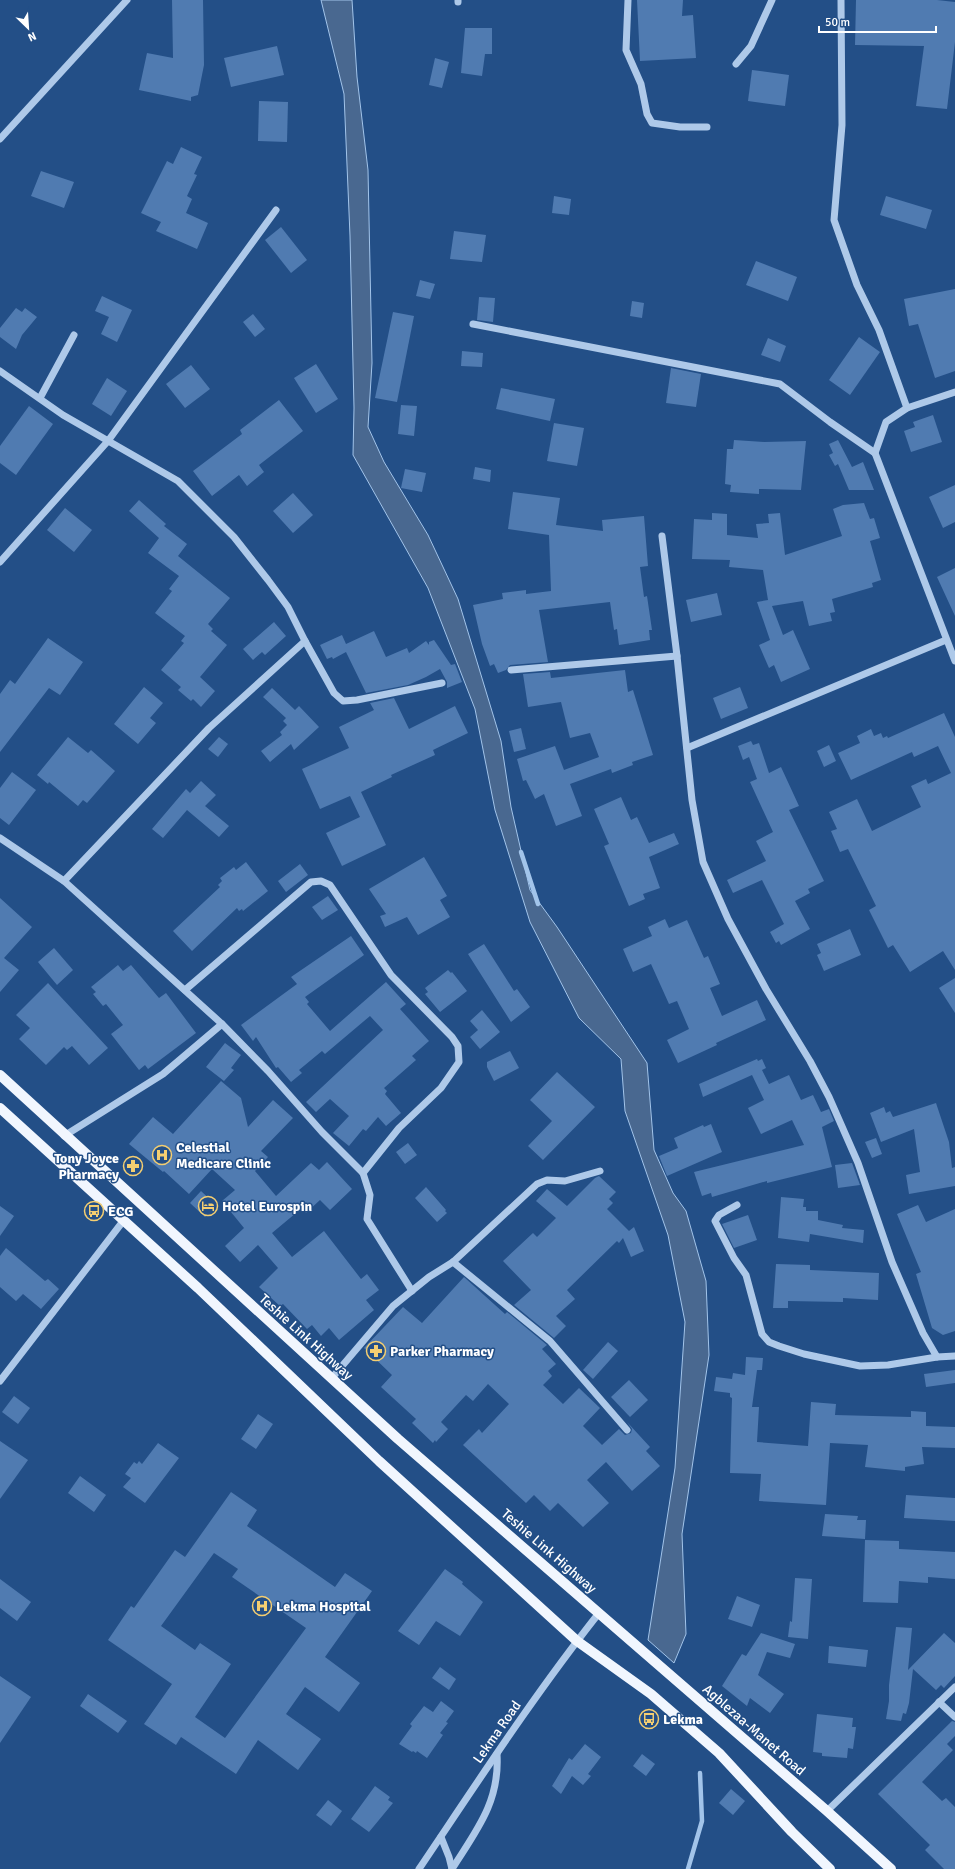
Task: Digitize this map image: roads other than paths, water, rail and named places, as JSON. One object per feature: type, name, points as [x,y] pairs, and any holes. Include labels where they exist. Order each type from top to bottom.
[{"type":"main road","name":"Teshie Link Highway","points":[[0,1075],[64,1136],[398,1440],[599,1613]]},
{"type":"main road","points":[[0,1108],[198,1288],[379,1461],[577,1641],[651,1694],[719,1753],[792,1832],[830,1869]]},
{"type":"main road","name":"Agblezaa-Manet Road","points":[[599,1613],[827,1811],[891,1869]]},
{"type":"street","points":[[0,139],[127,0]]},
{"type":"street","points":[[628,0],[626,50],[641,84],[647,114],[652,123],[680,127],[707,127]]},
{"type":"street","points":[[736,64],[752,46],[772,0]]},
{"type":"street","points":[[842,0],[842,125],[834,220],[857,285],[879,330],[907,408]]},
{"type":"street","points":[[0,562],[108,440],[276,210]]},
{"type":"street","points":[[472,324],[780,384],[830,422],[875,453],[955,661]]},
{"type":"street","points":[[40,398],[74,335]]},
{"type":"street","points":[[0,371],[62,415],[178,481],[234,537],[268,580],[288,607],[334,693],[343,701],[357,700],[442,683]]},
{"type":"street","points":[[875,453],[886,422],[907,408],[955,392]]},
{"type":"street","points":[[662,536],[677,656],[692,800],[703,862],[728,919],[766,989],[810,1061],[829,1097],[858,1163],[892,1262],[923,1333],[937,1357]]},
{"type":"street","points":[[687,748],[946,640]]},
{"type":"street","points":[[64,881],[209,728],[305,641]]},
{"type":"street","points":[[511,670],[677,656]]},
{"type":"street","points":[[0,838],[64,881],[222,1024],[268,1071],[322,1132],[363,1173],[370,1195],[367,1219],[412,1291]]},
{"type":"street","points":[[185,990],[311,882],[321,881],[330,885],[391,975],[452,1037],[458,1046],[459,1062],[441,1088],[399,1128],[363,1173]]},
{"type":"street","points":[[64,1136],[163,1074],[222,1024]]},
{"type":"street","points":[[331,1378],[393,1306],[429,1277],[454,1262],[537,1184],[547,1180],[565,1181],[600,1170]]},
{"type":"street","points":[[737,1205],[719,1215],[715,1221],[734,1258],[746,1275],[762,1334],[768,1342],[804,1354],[860,1366],[888,1365],[937,1357],[955,1356]]},
{"type":"street","points":[[0,1381],[124,1220]]},
{"type":"street","points":[[454,1262],[550,1341],[628,1430]]},
{"type":"street","name":"Lekma Road","points":[[419,1869],[497,1754],[577,1641],[599,1613]]},
{"type":"street","points":[[827,1811],[955,1687]]},
{"type":"street","points":[[939,1702],[955,1717]]},
{"type":"street","points":[[452,1869],[484,1819],[496,1786],[497,1754]]},
{"type":"street","points":[[441,1837],[452,1869]]},
{"type":"water","points":[[321,0],[352,0],[357,77],[368,170],[372,363],[368,427],[384,462],[428,535],[458,599],[501,741],[511,807],[530,890],[557,927],[647,1063],[654,1150],[673,1193],[686,1211],[706,1281],[709,1355],[682,1534],[686,1634],[674,1663],[648,1640],[675,1468],[685,1322],[668,1235],[625,1111],[621,1059],[579,1018],[530,922],[495,810],[475,709],[428,588],[353,455],[354,408],[350,236],[344,94]]},
{"type":"waterway","points":[[521,852],[538,904]]},
{"type":"waterway","points":[[688,1869],[702,1821],[700,1773]]},
{"type":"place","name":"Celestial Medicare Clinic","points":[[162,1155]]},
{"type":"place","name":"Tony Joyce Pharmacy","points":[[133,1166]]},
{"type":"place","name":"Hotel Eurospin","points":[[208,1206]]},
{"type":"place","name":"ECG","points":[[94,1211]]},
{"type":"place","name":"Parker Pharmacy","points":[[376,1351]]},
{"type":"place","name":"Lekma Hospital","points":[[262,1606]]},
{"type":"place","name":"Lekma","points":[[649,1719]]}]
